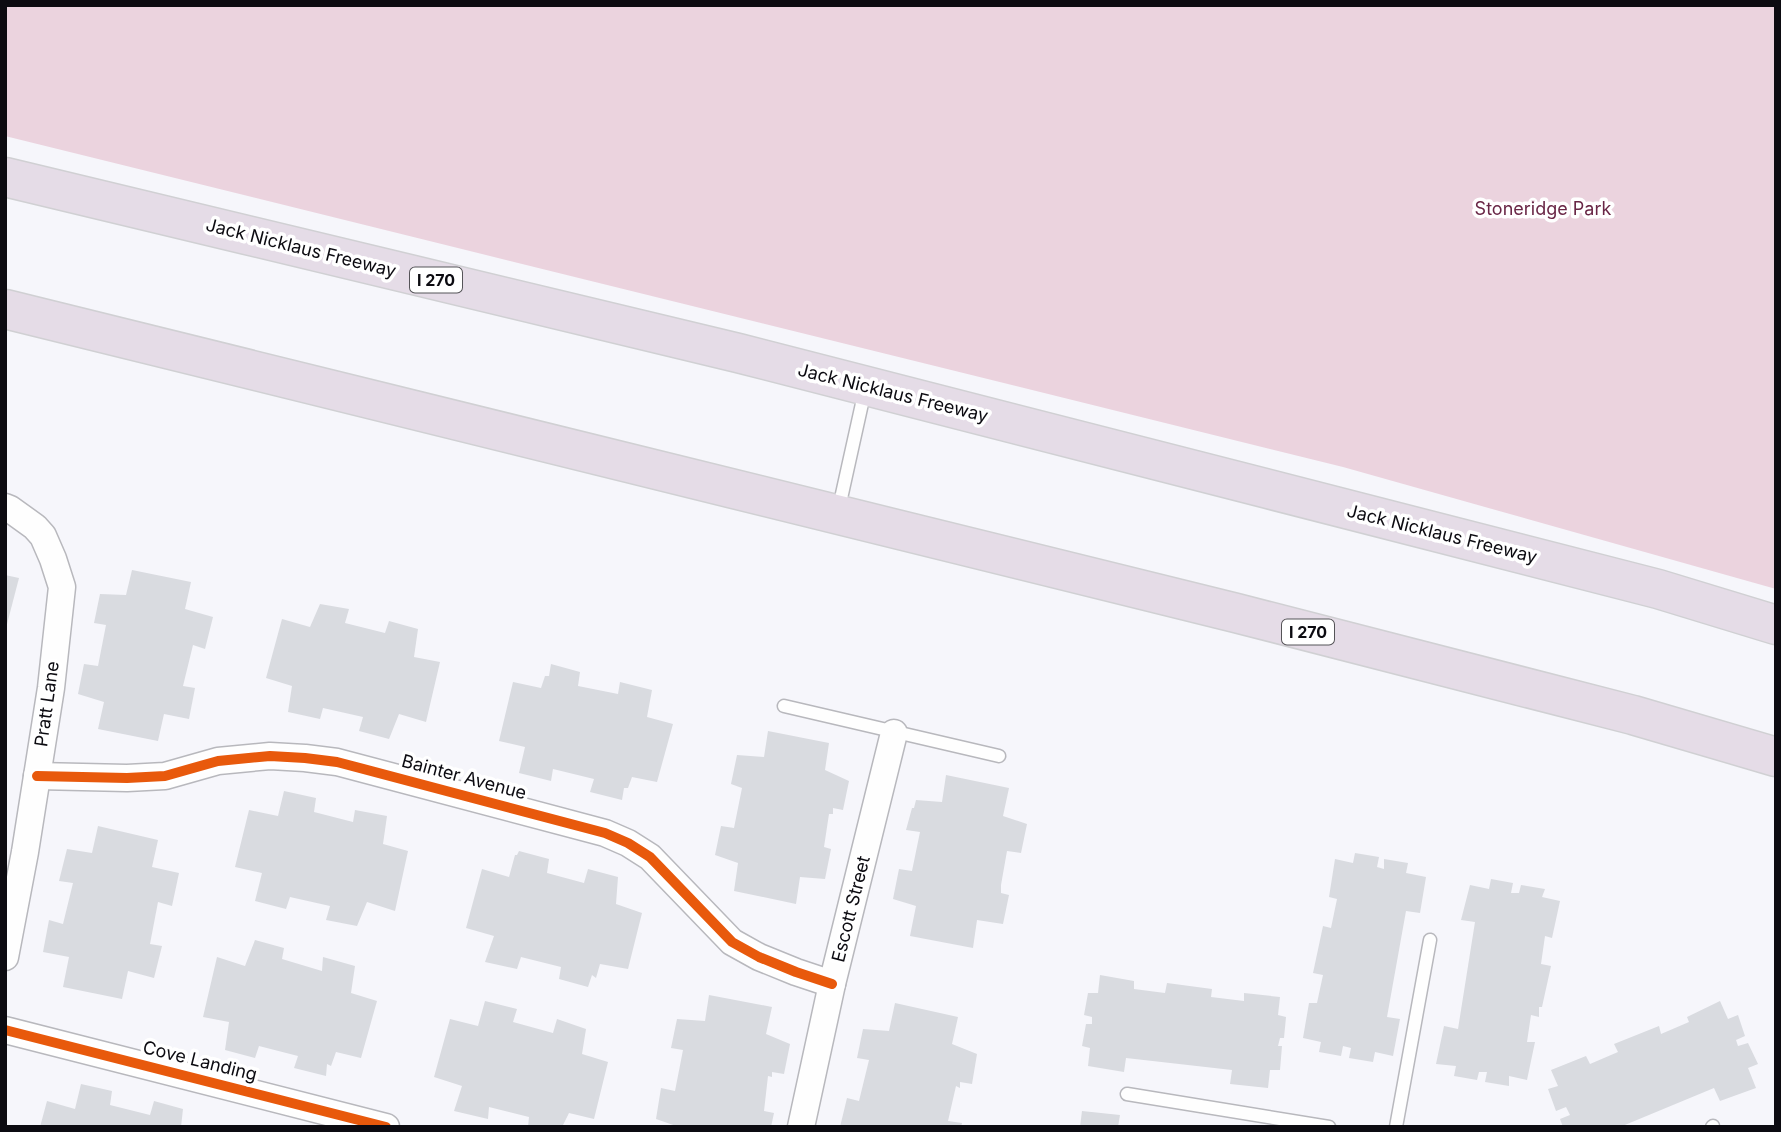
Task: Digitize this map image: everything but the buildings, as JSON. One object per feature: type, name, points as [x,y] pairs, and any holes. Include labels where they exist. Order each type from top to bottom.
[{"type":"highway","name":"Jack Nicklaus Freeway","points":[[5,177],[738,353],[1658,589],[1776,625]]},
{"type":"highway","name":"I 270","points":[[5,309],[1249,617],[1633,716],[1776,757]]},
{"type":"street","name":"Pratt Lane","points":[[5,508],[27,521],[43,536],[62,587],[51,688],[5,957]]},
{"type":"street","name":"Escott Street","points":[[801,1127],[832,984],[894,733]]},
{"type":"street","name":"Bainter Avenue","points":[[37,776],[165,776],[218,761],[270,756],[337,762],[605,833],[628,843],[650,857],[732,942],[771,962],[832,984]]},
{"type":"street","name":"Cove Landing","points":[[5,1030],[386,1127]]},
{"type":"lane","points":[[837,516],[866,386]]},
{"type":"lane","points":[[784,706],[999,756]]},
{"type":"lane","points":[[1396,1127],[1430,940]]},
{"type":"lane","points":[[1127,1094],[1329,1127]]},
{"type":"green space","name":"Stoneridge Park","points":[[5,5],[1776,5],[1776,589],[1343,467],[5,136]]},
{"type":"cycle path","points":[[37,776],[165,776],[218,761],[270,756],[337,762],[605,833],[628,843],[650,857],[732,942],[759,957],[832,984]]},
{"type":"cycle path","points":[[5,1030],[386,1127]]}]
